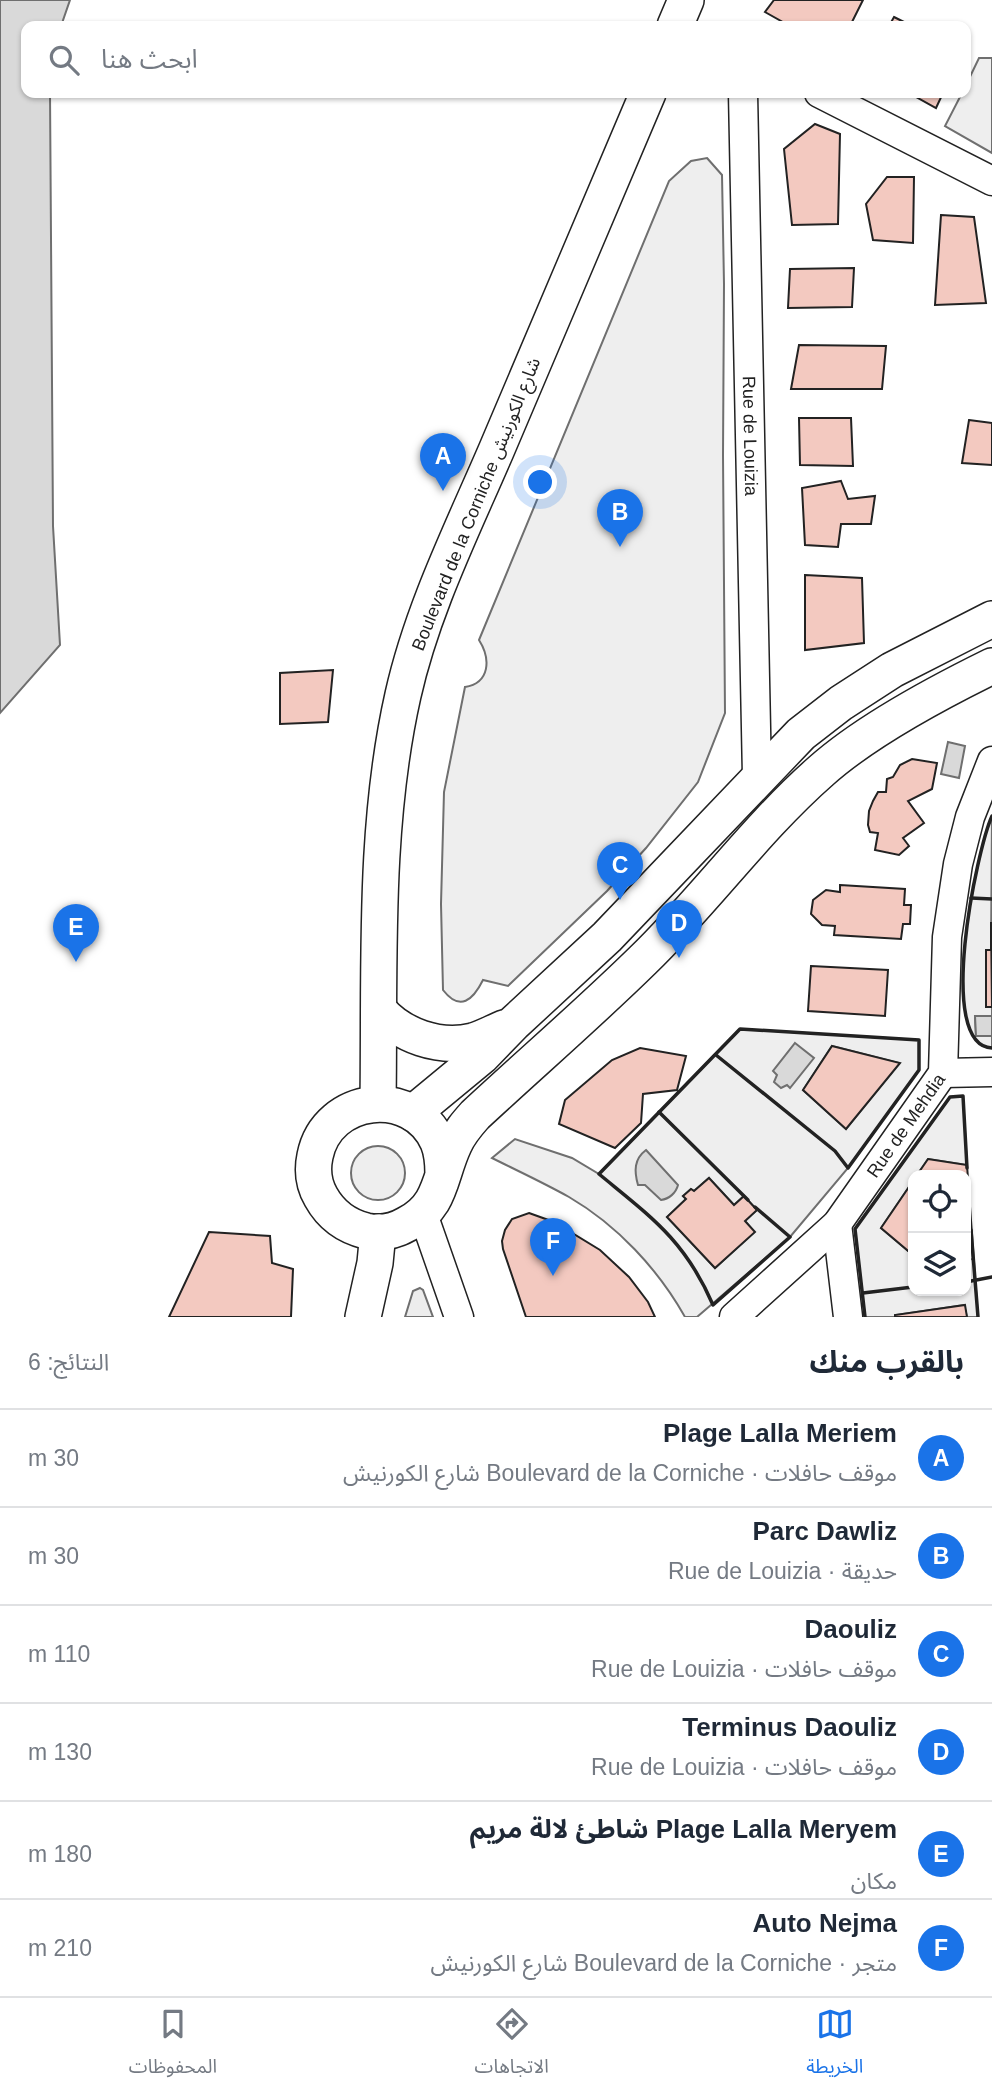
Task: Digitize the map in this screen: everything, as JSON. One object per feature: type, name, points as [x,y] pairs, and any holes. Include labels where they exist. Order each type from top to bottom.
[{"type":"main road","name":"Boulevard de la Corniche شارع الكورنيش","points":[[378,1103],[382,841],[392,758],[410,668],[438,588],[646,98]]},
{"type":"main road","points":[[413,1113],[482,1056],[654,890],[757,777],[801,734],[841,703],[892,670],[992,619]]},
{"type":"main road","points":[[443,1174],[438,1142],[427,1125],[413,1113],[391,1104],[355,1107],[332,1122],[317,1145],[314,1163],[317,1190],[332,1213],[355,1228],[378,1232],[400,1228],[424,1214],[435,1199],[455,1141],[475,1115],[643,960],[687,915],[768,823],[822,769],[902,715],[992,666]]},
{"type":"main road","points":[[379,1010],[399,1030],[443,1043],[474,1041],[513,1024]]},
{"type":"main road","points":[[363,1317],[375,1263],[378,1232]]},
{"type":"street","name":"Rue de Louizia","points":[[743,98],[757,777]]},
{"type":"street","points":[[829,98],[992,181]]},
{"type":"street","name":"Rue de Mehdia","points":[[734,1317],[837,1224],[943,1073],[947,937],[956,876],[970,817],[992,761]]},
{"type":"street","points":[[943,1073],[992,1072]]},
{"type":"street","points":[[424,1214],[459,1317]]},
{"type":"street","points":[[837,1224],[848,1317]]},
{"type":"shaded area","points":[[0,0],[70,0],[63,21],[21,21],[21,98],[50,98],[53,526],[60,645],[0,713]]},
{"type":"shaded area","points":[[979,58],[992,58],[992,153],[945,126],[959,98],[971,98],[971,75]]},
{"type":"shaded area","points":[[707,158],[722,175],[725,713],[698,782],[646,848],[607,891],[508,986],[483,980],[466,1001],[455,1001],[443,990],[441,904],[444,792],[465,687],[479,681],[486,669],[485,655],[479,640],[669,181],[691,161]]},
{"type":"shaded area","points":[[948,742],[965,746],[959,778],[941,774]]},
{"type":"shaded area","points":[[992,816],[991,950],[986,951],[986,1006],[992,1007],[992,1016],[975,1017],[976,1036],[992,1036],[992,1048],[975,1039],[966,1016],[963,982],[970,903],[985,835]]},
{"type":"shaded area","points":[[975,1016],[992,1016],[992,1036],[976,1036]]},
{"type":"shaded area","points":[[740,1029],[919,1040],[919,1070],[848,1168],[790,1237],[697,1317],[685,1317],[649,1265],[604,1221],[569,1197],[492,1158],[515,1139],[572,1158],[599,1174]],"holes":[[[832,1046],[899,1063],[846,1129],[803,1090]],[[709,1178],[734,1205],[744,1196],[757,1210],[745,1221],[754,1232],[715,1268],[667,1217],[686,1199],[683,1196],[691,1189],[694,1191]]]},
{"type":"shaded area","points":[[795,1043],[814,1058],[790,1088],[787,1085],[781,1088],[774,1082],[777,1075],[773,1071]]},
{"type":"shaded area","points":[[963,1096],[967,1165],[928,1159],[920,1170],[908,1170],[908,1188],[881,1228],[908,1251],[908,1296],[971,1296],[972,1234],[978,1317],[967,1317],[964,1305],[895,1317],[865,1317],[855,1229],[950,1097]]},
{"type":"shaded area","points":[[378,1146],[397,1154],[405,1173],[397,1192],[378,1200],[359,1192],[351,1173],[359,1154]]},
{"type":"shaded area","points":[[646,1150],[678,1185],[674,1193],[667,1198],[661,1200],[645,1185],[638,1185],[636,1166],[639,1157]]},
{"type":"shaded area","points":[[420,1288],[433,1317],[405,1317],[413,1291]]},
{"type":"building","points":[[774,0],[863,0],[852,21],[781,21],[765,12]]},
{"type":"building","points":[[918,98],[941,98],[936,108]]},
{"type":"building","points":[[815,124],[840,134],[838,224],[792,225],[784,149]]},
{"type":"building","points":[[887,177],[914,177],[913,243],[873,240],[866,204]]},
{"type":"building","points":[[941,215],[974,217],[986,303],[935,305]]},
{"type":"building","points":[[854,268],[852,307],[788,308],[790,269]]},
{"type":"building","points":[[799,345],[886,346],[882,389],[791,389]]},
{"type":"building","points":[[799,418],[851,418],[853,466],[800,465]]},
{"type":"building","points":[[969,420],[992,423],[992,465],[962,463]]},
{"type":"building","points":[[841,481],[848,499],[875,496],[871,524],[841,524],[838,547],[805,545],[802,488]]},
{"type":"building","points":[[805,575],[862,578],[864,643],[805,650]]},
{"type":"building","points":[[333,670],[328,722],[280,724],[280,673]]},
{"type":"building","points":[[912,759],[937,763],[932,789],[908,801],[924,823],[903,838],[909,846],[899,855],[875,850],[878,833],[870,832],[868,825],[873,801],[878,792],[886,792],[887,779],[893,777],[900,765]]},
{"type":"building","points":[[840,885],[905,889],[904,905],[911,905],[910,924],[903,924],[901,939],[834,935],[835,926],[822,925],[811,914],[813,900],[826,890],[840,892]]},
{"type":"building","points":[[991,922],[992,1007],[986,1007],[986,950],[991,950]]},
{"type":"building","points":[[811,966],[888,970],[885,1016],[808,1011]]},
{"type":"building","points":[[832,1046],[900,1063],[846,1129],[803,1090]]},
{"type":"building","points":[[640,1048],[686,1056],[677,1090],[643,1094],[641,1123],[615,1148],[559,1124],[565,1100],[612,1060]]},
{"type":"building","points":[[928,1159],[967,1165],[967,1170],[920,1170]]},
{"type":"building","points":[[709,1178],[734,1205],[744,1196],[757,1210],[745,1221],[755,1232],[715,1268],[667,1217],[686,1199],[683,1196],[691,1189],[694,1191]]},
{"type":"building","points":[[908,1188],[908,1251],[881,1228]]},
{"type":"building","points":[[529,1213],[554,1222],[600,1250],[629,1277],[648,1302],[655,1317],[526,1317],[502,1241],[512,1219]]},
{"type":"building","points":[[209,1232],[270,1236],[272,1263],[293,1269],[291,1317],[169,1317]]},
{"type":"building","points":[[965,1305],[967,1317],[895,1317],[895,1315]]},
{"type":"wall","points":[[992,816],[985,835],[970,903],[963,982],[966,1016],[975,1039],[992,1048]]},
{"type":"wall","points":[[971,898],[992,899]]},
{"type":"wall","points":[[716,1055],[835,1151],[848,1168],[919,1070],[919,1040],[740,1029],[599,1174],[665,1231],[691,1263],[713,1305],[790,1237],[755,1207]]},
{"type":"wall","points":[[865,1317],[855,1229],[950,1097],[963,1096],[967,1168]]},
{"type":"wall","points":[[659,1112],[748,1200]]},
{"type":"wall","points":[[971,1230],[978,1317]]},
{"type":"wall","points":[[971,1281],[992,1277]]},
{"type":"wall","points":[[863,1293],[908,1288]]},
{"type":"place","name":"Plage Lalla Meriem","points":[[443,491]]},
{"type":"place","name":"Parc Dawliz","points":[[620,547]]},
{"type":"place","name":"Daouliz","points":[[620,900]]},
{"type":"place","name":"Terminus Daouliz","points":[[679,958]]},
{"type":"place","name":"Plage Lalla Meryem شاطئ لالة مريم","points":[[76,962]]},
{"type":"place","name":"Auto Nejma","points":[[553,1276]]}]
